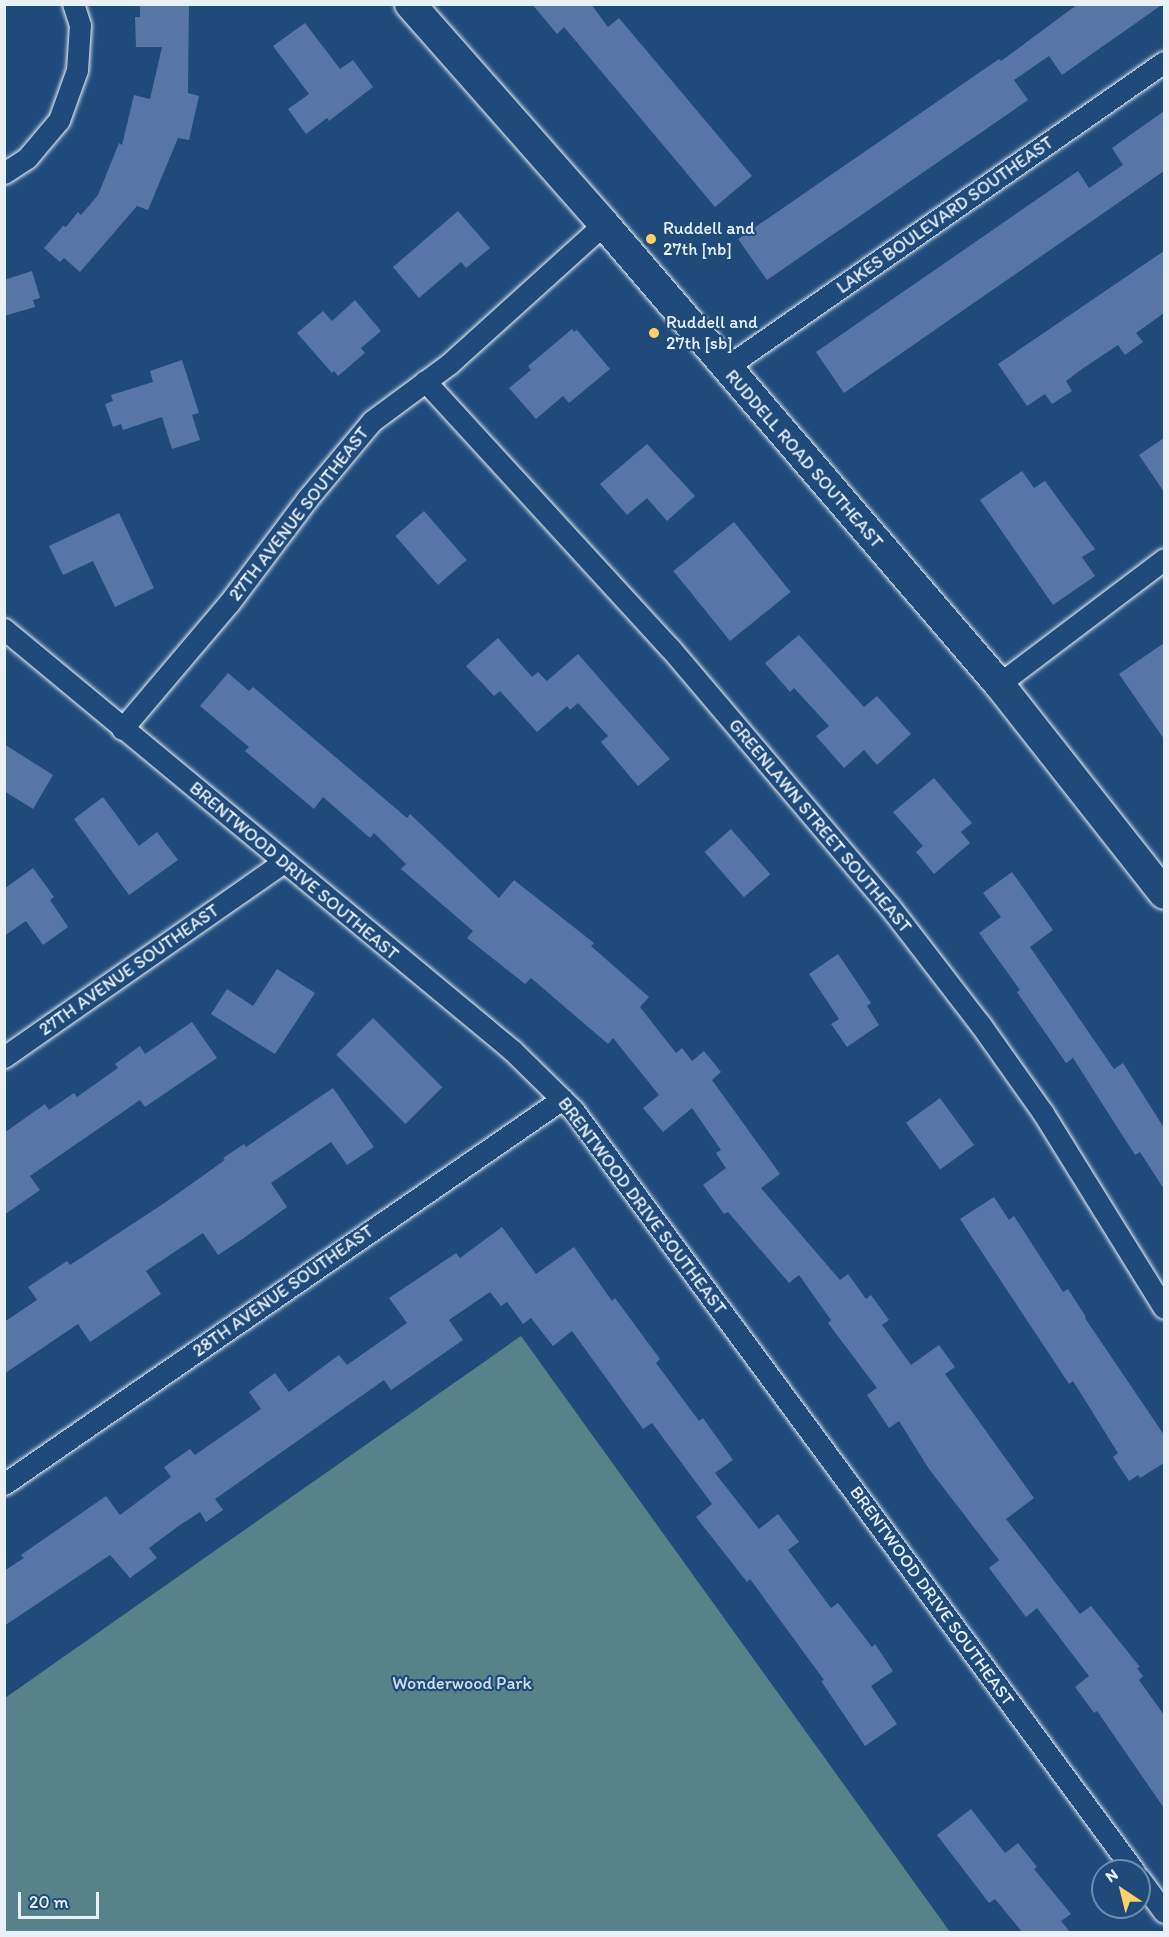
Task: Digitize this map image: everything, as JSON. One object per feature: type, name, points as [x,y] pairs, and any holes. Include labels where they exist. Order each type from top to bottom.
[{"type":"main road","name":"RUDDELL ROAD SOUTHEAST","points":[[410,4],[604,224],[725,368],[999,684],[1164,894]]},
{"type":"street","points":[[4,172],[27,158],[58,120],[77,70],[80,25],[73,4]]},
{"type":"street","name":"LAKES BOULEVARD SOUTHEAST","points":[[725,368],[1164,62]]},
{"type":"street","name":"27TH AVENUE SOUTHEAST","points":[[122,729],[229,603],[307,499],[372,421],[457,357],[604,224]]},
{"type":"street","name":"GREENLAWN STREET SOUTHEAST","points":[[425,381],[670,648],[889,906],[980,1024],[1043,1113],[1164,1308]]},
{"type":"street","points":[[999,684],[1164,559]]},
{"type":"street","name":"BRENTWOOD DRIVE SOUTHEAST","points":[[4,629],[513,1051],[573,1110],[1125,1859]]},
{"type":"street","name":"27TH AVENUE SOUTHEAST","points":[[4,1057],[284,862]]},
{"type":"street","name":"28TH AVENUE SOUTHEAST","points":[[4,1484],[562,1099]]},
{"type":"street","points":[[1151,1894],[1164,1912]]},
{"type":"green space","name":"Wonderwood Park","points":[[521,1336],[950,1932],[5,1932],[5,1698]]},
{"type":"building","points":[[140,4],[189,4],[188,93],[199,96],[189,140],[178,138],[148,210],[137,206],[80,272],[64,258],[60,262],[44,248],[63,226],[66,227],[78,212],[81,215],[98,195],[119,143],[122,145],[134,95],[150,99],[162,47],[136,47],[135,17],[140,17]]},
{"type":"building","points":[[532,4],[591,4],[608,27],[619,18],[752,176],[715,207],[564,27],[557,34]]},
{"type":"building","points":[[1078,4],[1163,4],[1062,75],[1049,56],[1014,80],[1028,100],[767,280],[738,239],[999,59],[1001,61]]},
{"type":"building","points":[[305,23],[340,69],[353,60],[373,87],[329,121],[327,118],[306,134],[288,109],[309,94],[273,46]]},
{"type":"building","points":[[1164,111],[1164,171],[844,393],[816,352],[1078,171],[1089,188],[1123,165],[1112,148]]},
{"type":"building","points":[[458,211],[490,248],[466,268],[461,262],[419,298],[393,267]]},
{"type":"building","points":[[1164,251],[1164,313],[1136,333],[1143,342],[1125,355],[1118,345],[1082,369],[1066,381],[1072,391],[1052,404],[1045,394],[1027,406],[998,364]]},
{"type":"building","points":[[32,271],[40,298],[33,300],[35,307],[4,316],[4,280]]},
{"type":"building","points":[[355,300],[381,331],[361,348],[365,353],[338,376],[334,371],[332,373],[297,333],[323,311],[332,321]]},
{"type":"building","points":[[572,329],[574,332],[577,330],[610,369],[569,403],[563,396],[536,419],[509,388],[531,370],[528,366]]},
{"type":"building","points":[[182,360],[199,413],[192,415],[200,440],[172,449],[162,417],[123,430],[121,424],[113,427],[105,404],[113,401],[111,395],[153,382],[150,371]]},
{"type":"building","points":[[1164,438],[1164,492],[1139,455]]},
{"type":"building","points":[[647,444],[695,496],[667,521],[647,498],[627,515],[600,484]]},
{"type":"building","points":[[1022,471],[1034,488],[1045,481],[1095,549],[1082,557],[1095,576],[1053,605],[980,500]]},
{"type":"building","points":[[424,511],[467,560],[438,585],[395,536]]},
{"type":"building","points":[[119,513],[154,588],[115,607],[93,561],[63,575],[49,546]]},
{"type":"building","points":[[734,522],[791,592],[730,641],[673,571]]},
{"type":"building","points":[[799,635],[864,707],[877,696],[911,734],[877,765],[864,750],[844,768],[816,736],[829,726],[794,688],[790,692],[765,663]]},
{"type":"building","points":[[498,638],[532,677],[538,672],[547,681],[578,654],[670,759],[638,786],[601,742],[608,736],[578,703],[570,710],[567,706],[537,732],[500,691],[494,696],[466,666]]},
{"type":"building","points":[[1164,643],[1164,739],[1119,674]]},
{"type":"building","points":[[228,673],[249,691],[253,687],[407,818],[410,814],[499,898],[514,880],[594,943],[591,946],[649,997],[640,1007],[676,1053],[682,1048],[692,1061],[704,1051],[721,1072],[712,1080],[780,1174],[761,1188],[840,1280],[848,1274],[866,1299],[871,1295],[889,1320],[882,1325],[911,1365],[939,1345],[955,1367],[945,1374],[1034,1498],[1006,1519],[1080,1614],[1091,1606],[1140,1667],[1137,1668],[1143,1676],[1139,1680],[1164,1715],[1164,1808],[1097,1711],[1094,1713],[1075,1687],[1089,1676],[1037,1608],[1026,1617],[989,1568],[999,1560],[929,1469],[899,1421],[889,1428],[867,1395],[877,1388],[828,1323],[831,1320],[799,1275],[789,1283],[728,1212],[724,1214],[703,1185],[726,1168],[716,1153],[721,1150],[692,1108],[663,1132],[643,1108],[659,1095],[613,1038],[608,1044],[531,978],[525,984],[467,938],[473,931],[401,869],[406,864],[374,833],[370,838],[323,797],[314,809],[245,751],[249,747],[200,706]]},
{"type":"building","points":[[4,744],[53,775],[33,809],[4,791]]},
{"type":"building","points":[[934,778],[972,823],[961,832],[970,843],[934,874],[916,852],[923,846],[893,812]]},
{"type":"building","points":[[103,797],[139,846],[157,832],[178,860],[129,895],[74,819]]},
{"type":"building","points":[[731,829],[770,874],[744,897],[705,852]]},
{"type":"building","points":[[33,868],[54,897],[50,900],[68,927],[43,945],[26,921],[4,936],[4,889]]},
{"type":"building","points":[[1012,872],[1053,930],[1030,947],[1114,1069],[1123,1063],[1164,1128],[1164,1189],[1140,1152],[1135,1155],[1073,1058],[1066,1063],[1017,992],[1020,990],[979,933],[1001,917],[983,893]]},
{"type":"building","points":[[838,954],[871,1003],[867,1006],[879,1025],[847,1047],[831,1024],[839,1019],[809,974]]},
{"type":"building","points":[[277,969],[315,993],[275,1054],[211,1014],[227,989],[253,1006]]},
{"type":"building","points":[[373,1018],[442,1087],[406,1124],[336,1055]]},
{"type":"building","points":[[192,1022],[217,1058],[145,1107],[140,1100],[30,1176],[40,1190],[4,1215],[4,1133],[45,1104],[49,1110],[74,1093],[77,1097],[118,1068],[115,1064],[140,1046],[145,1054]]},
{"type":"building","points":[[333,1088],[374,1147],[347,1165],[331,1142],[271,1183],[287,1207],[244,1238],[218,1255],[203,1233],[146,1271],[161,1294],[90,1342],[78,1324],[4,1374],[4,1322],[37,1300],[28,1287],[67,1261],[70,1265],[163,1204],[225,1160],[223,1158],[244,1144],[246,1147]]},
{"type":"building","points":[[940,1098],[974,1145],[940,1170],[906,1123]]},
{"type":"building","points":[[994,1197],[1009,1220],[1014,1216],[1063,1292],[1068,1289],[1164,1435],[1164,1463],[1140,1478],[1138,1475],[1129,1481],[1113,1457],[1118,1453],[1073,1381],[1069,1384],[960,1219]]},
{"type":"building","points":[[502,1227],[536,1274],[574,1247],[612,1301],[615,1298],[660,1359],[656,1363],[699,1421],[703,1418],[733,1460],[715,1473],[759,1529],[778,1514],[799,1542],[788,1550],[831,1608],[838,1603],[872,1647],[875,1644],[893,1671],[871,1686],[897,1724],[865,1746],[821,1681],[824,1680],[750,1579],[747,1582],[696,1517],[712,1504],[652,1423],[643,1429],[572,1331],[553,1346],[531,1318],[523,1324],[507,1302],[501,1306],[490,1292],[449,1320],[463,1340],[391,1390],[384,1380],[215,1499],[223,1510],[206,1522],[200,1512],[180,1525],[149,1548],[157,1558],[130,1578],[110,1555],[4,1626],[4,1571],[24,1558],[21,1555],[106,1496],[120,1515],[171,1477],[164,1467],[190,1449],[195,1455],[261,1409],[249,1392],[275,1373],[289,1392],[339,1355],[347,1365],[407,1323],[389,1298],[456,1253],[460,1258]]},
{"type":"building","points":[[971,1809],[1005,1853],[1018,1843],[1037,1867],[1034,1869],[1071,1914],[1061,1921],[1070,1932],[1022,1932],[995,1899],[989,1903],[937,1835]]},
{"type":"place","name":"Ruddell and 27th [nb]","points":[[651,239]]},
{"type":"place","name":"Ruddell and 27th [sb]","points":[[654,333]]}]
